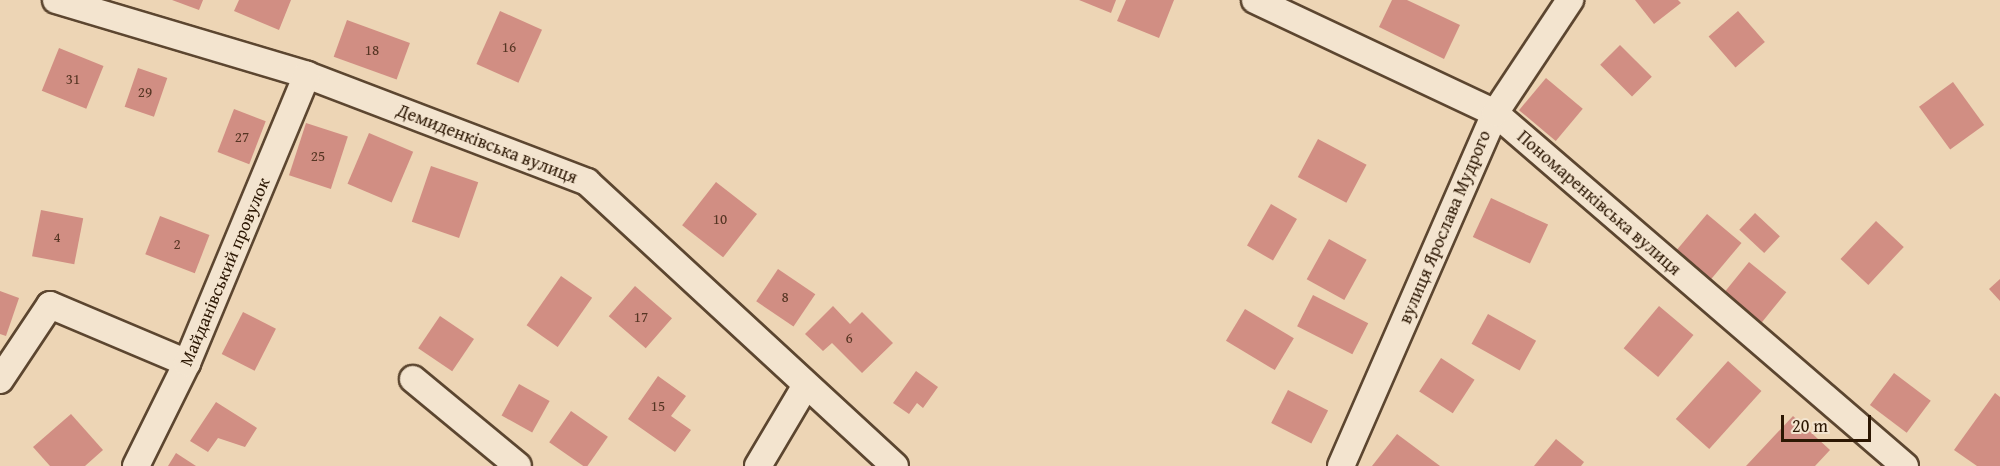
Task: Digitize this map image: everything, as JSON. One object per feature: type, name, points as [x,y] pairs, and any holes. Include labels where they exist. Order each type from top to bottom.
[{"type":"street","name":"Демиденківська вулиця","points":[[56,0],[307,75],[587,182],[805,387],[895,466]]},
{"type":"street","name":"Пономаренківська вулиця","points":[[1256,0],[1495,113],[1905,466]]},
{"type":"street","name":"вулиця Ярослава Мудрого","points":[[1344,465],[1495,113],[1570,0]]},
{"type":"street","name":"Майданівський провулок","points":[[136,466],[187,363],[307,75]]},
{"type":"street","points":[[0,381],[50,304],[187,363]]},
{"type":"street","points":[[413,379],[488,457],[518,466]]},
{"type":"street","points":[[759,466],[805,387]]},
{"type":"building","points":[[172,0],[203,0],[199,10]]},
{"type":"building","points":[[239,0],[291,0],[279,30],[234,11]]},
{"type":"building","points":[[1079,0],[1116,0],[1111,13]]},
{"type":"building","points":[[1126,0],[1174,0],[1159,38],[1117,21]]},
{"type":"building","points":[[1392,0],[1407,0],[1460,25],[1444,59],[1379,27]]},
{"type":"building","points":[[1635,0],[1678,0],[1681,3],[1654,24]]},
{"type":"building","points":[[500,11],[542,30],[518,83],[476,64]]},
{"type":"building","points":[[1738,11],[1765,42],[1735,68],[1709,37]]},
{"type":"building","points":[[347,20],[410,43],[397,80],[334,57]]},
{"type":"building","points":[[1620,45],[1652,77],[1632,97],[1600,65]]},
{"type":"building","points":[[59,48],[104,66],[86,109],[42,91]]},
{"type":"building","points":[[138,68],[167,78],[154,117],[125,107]]},
{"type":"building","points":[[1546,78],[1583,109],[1556,141],[1519,110]]},
{"type":"building","points":[[1953,82],[1984,125],[1950,150],[1919,107]]},
{"type":"building","points":[[234,109],[266,121],[249,164],[218,152]]},
{"type":"building","points":[[306,123],[348,137],[331,189],[289,175]]},
{"type":"building","points":[[369,133],[413,152],[392,202],[348,184]]},
{"type":"building","points":[[1318,139],[1367,165],[1346,203],[1298,177]]},
{"type":"building","points":[[431,166],[478,182],[459,238],[412,222]]},
{"type":"building","points":[[716,182],[757,214],[723,257],[682,225]]},
{"type":"building","points":[[1491,198],[1548,225],[1530,264],[1473,237]]},
{"type":"building","points":[[1271,204],[1297,219],[1273,261],[1247,246]]},
{"type":"building","points":[[41,210],[83,218],[74,264],[32,256]]},
{"type":"building","points":[[1755,213],[1780,236],[1764,253],[1739,230]]},
{"type":"building","points":[[1707,214],[1741,243],[1709,281],[1675,252]]},
{"type":"building","points":[[160,216],[209,235],[195,273],[145,254]]},
{"type":"building","points":[[1876,221],[1904,247],[1868,285],[1841,259]]},
{"type":"building","points":[[1329,239],[1367,260],[1344,300],[1307,279]]},
{"type":"building","points":[[1749,262],[1786,292],[1761,324],[1723,294]]},
{"type":"building","points":[[778,269],[815,294],[793,326],[756,301]]},
{"type":"building","points":[[561,276],[592,298],[558,347],[527,325]]},
{"type":"building","points":[[2000,279],[2000,301],[1989,289]]},
{"type":"building","points":[[635,286],[672,318],[646,348],[609,316]]},
{"type":"building","points":[[0,291],[19,298],[6,336],[0,334]]},
{"type":"building","points":[[1313,295],[1368,323],[1352,354],[1297,326]]},
{"type":"building","points":[[833,306],[850,324],[862,312],[893,343],[862,373],[832,343],[823,351],[805,334]]},
{"type":"building","points":[[1659,306],[1693,335],[1658,377],[1624,348]]},
{"type":"building","points":[[1245,309],[1294,338],[1275,370],[1226,341]]},
{"type":"building","points":[[243,312],[276,329],[255,371],[222,354]]},
{"type":"building","points":[[1488,314],[1536,341],[1520,370],[1472,344]]},
{"type":"building","points":[[440,316],[474,339],[452,371],[418,348]]},
{"type":"building","points":[[1441,358],[1475,380],[1453,413],[1419,392]]},
{"type":"building","points":[[1728,361],[1761,391],[1709,449],[1676,419]]},
{"type":"building","points":[[916,371],[938,387],[923,408],[917,403],[909,414],[893,403]]},
{"type":"building","points":[[1894,373],[1931,401],[1907,433],[1870,405]]},
{"type":"building","points":[[658,376],[686,396],[671,416],[691,430],[675,452],[628,419]]},
{"type":"building","points":[[519,384],[550,401],[532,432],[502,415]]},
{"type":"building","points":[[1288,390],[1328,410],[1311,443],[1271,423]]},
{"type":"building","points":[[1995,393],[2000,397],[2000,466],[1977,466],[1954,450]]},
{"type":"building","points":[[216,402],[257,428],[245,447],[218,438],[208,452],[190,441]]},
{"type":"building","points":[[571,411],[608,437],[587,466],[583,466],[549,442]]},
{"type":"building","points":[[71,414],[103,450],[85,466],[50,466],[33,447]]},
{"type":"building","points":[[1793,416],[1830,450],[1815,466],[1746,466]]},
{"type":"building","points":[[1397,434],[1440,466],[1372,466]]},
{"type":"building","points":[[1556,439],[1584,462],[1581,466],[1534,466]]},
{"type":"building","points":[[176,453],[196,466],[168,466]]}]
